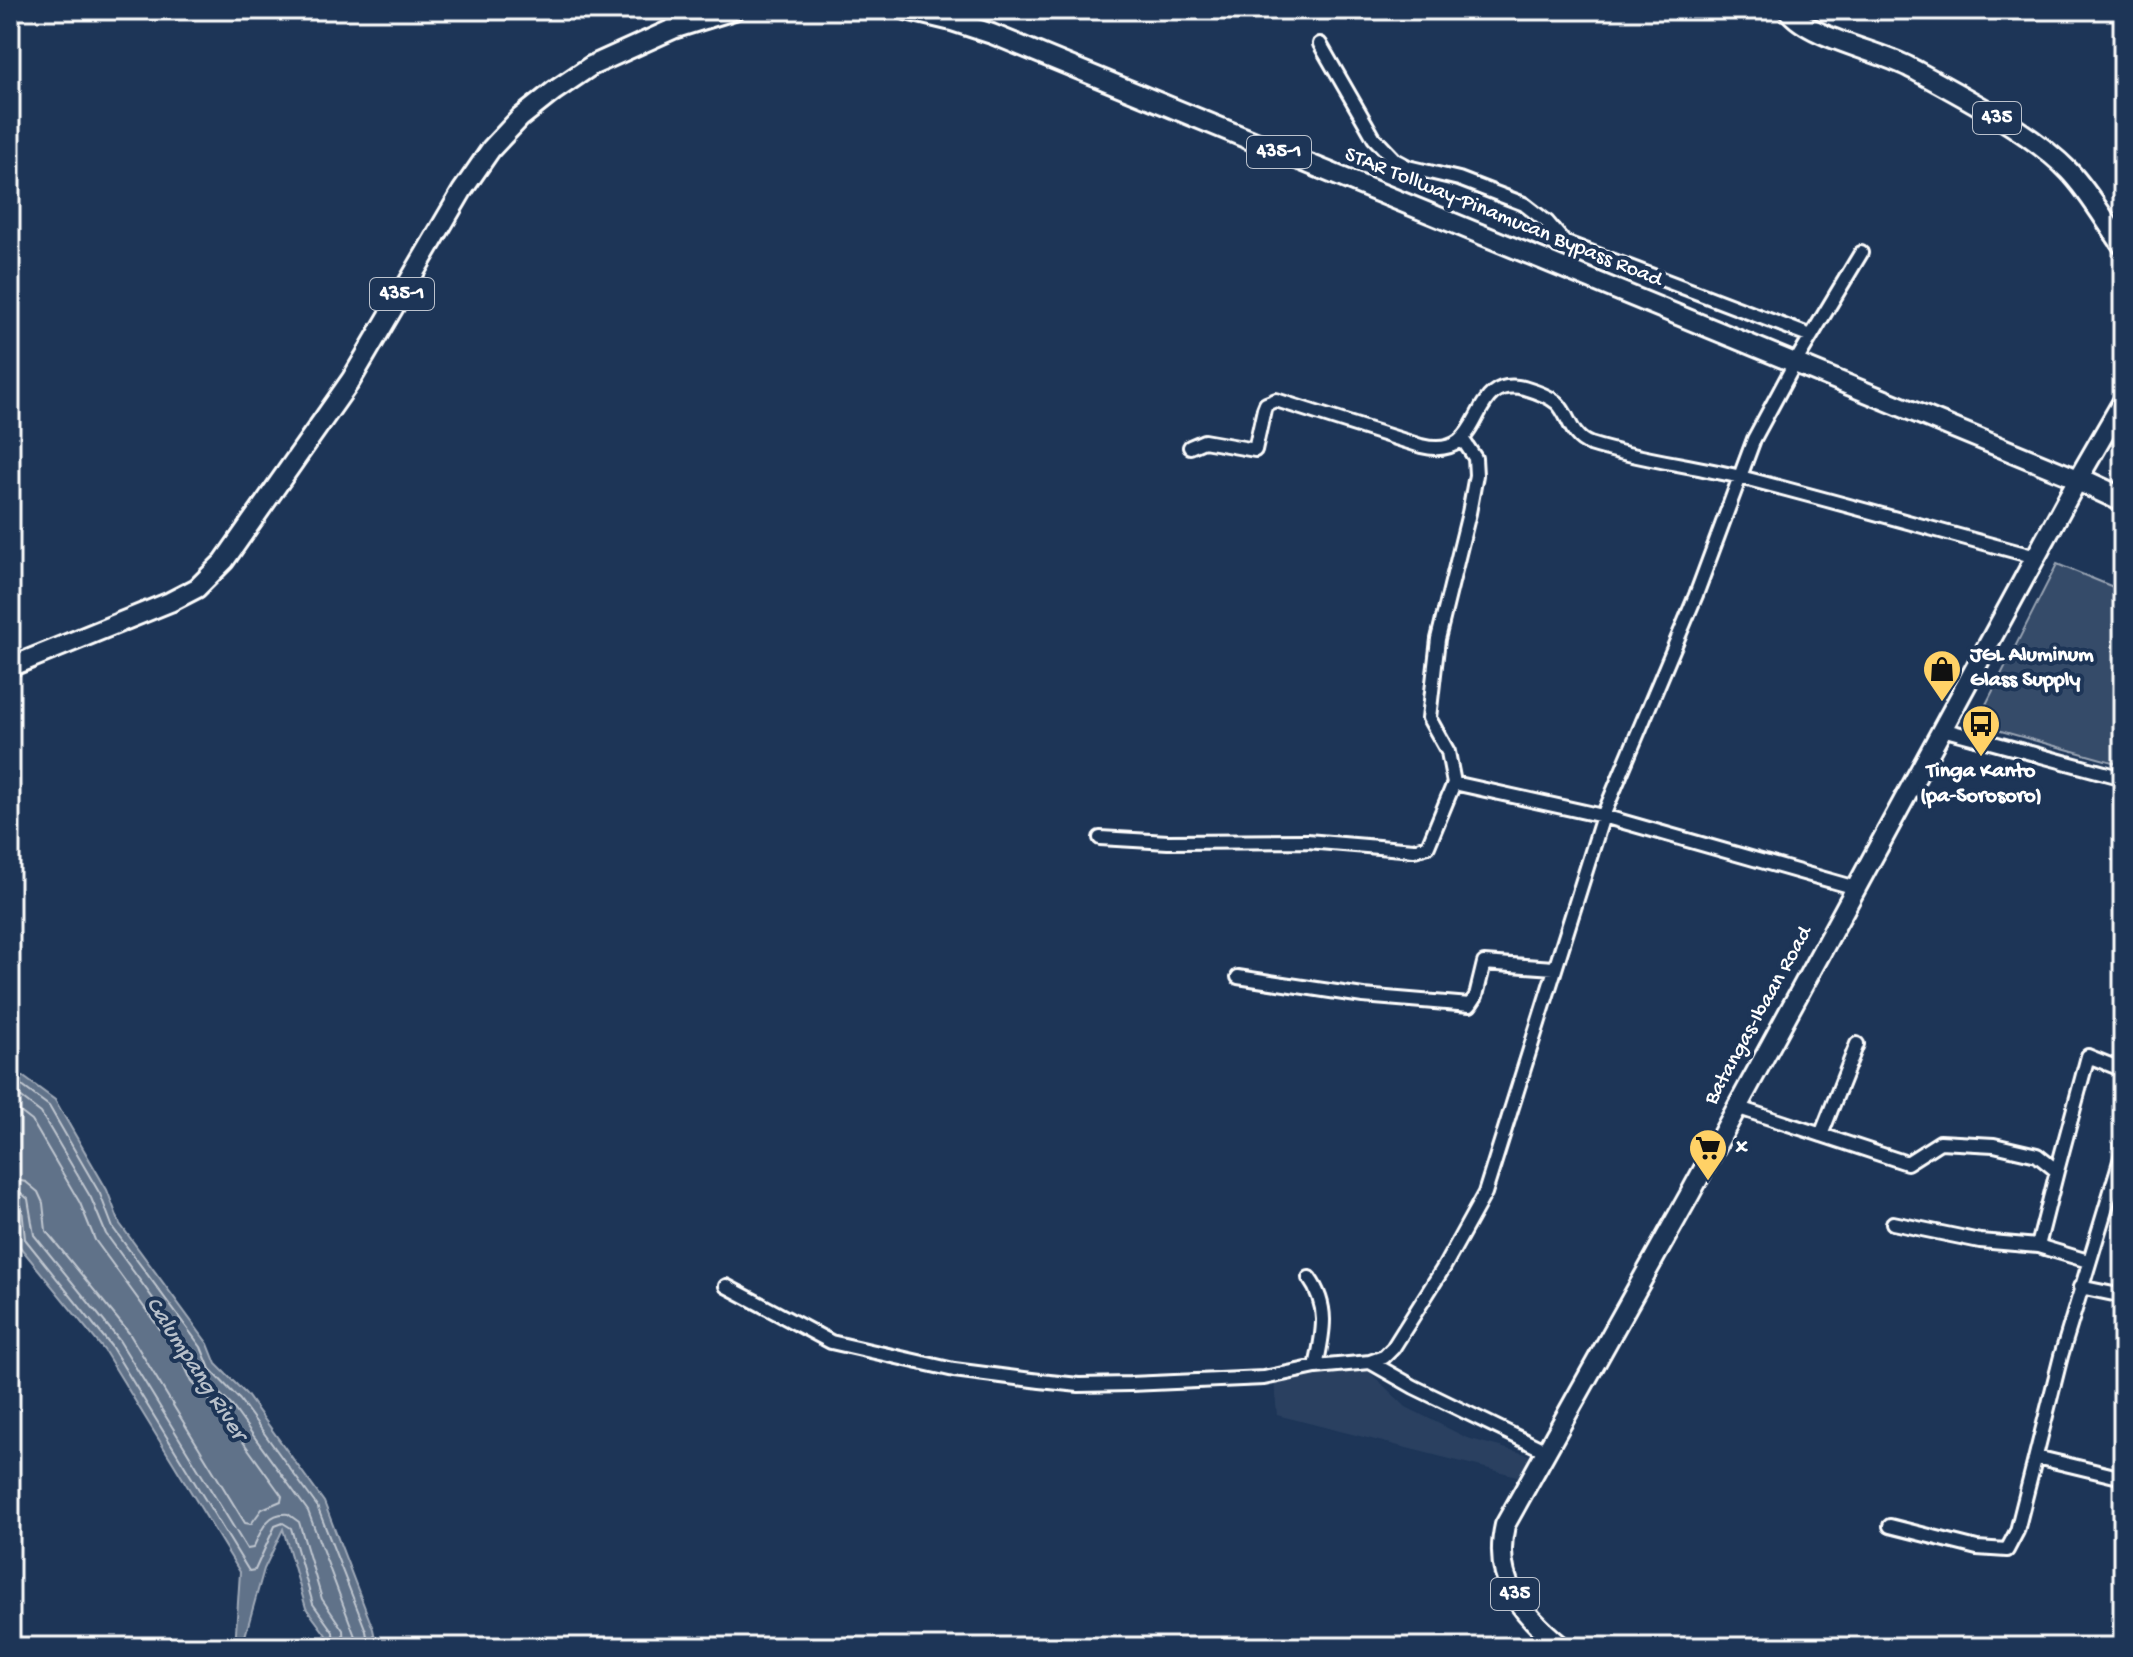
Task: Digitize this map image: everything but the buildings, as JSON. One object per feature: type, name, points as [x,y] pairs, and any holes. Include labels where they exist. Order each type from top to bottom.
[{"type":"highway","points":[[2078,479],[2123,494]]},
{"type":"highway","points":[[2078,479],[2123,500]]},
{"type":"main road","name":"435-1","points":[[10,667],[197,588],[224,561],[351,380],[462,191],[491,149],[520,118],[579,75],[627,48],[673,29],[734,10]]},
{"type":"main road","name":"STAR Tollway-Pinamucan Bypass Road","points":[[906,10],[992,34],[2078,479]]},
{"type":"main road","name":"435","points":[[1788,10],[1795,20],[1807,27],[1908,67],[2024,134],[2070,172],[2120,234]]},
{"type":"main road","name":"Batangas-Ibaan Road","points":[[1562,1647],[1531,1619],[1504,1575],[1500,1560],[1505,1525],[2123,401]]},
{"type":"street","points":[[1320,44],[1374,138],[1395,160],[1426,174],[1459,179],[1506,196],[1538,213],[1564,242],[1811,336]]},
{"type":"street","points":[[726,1286],[831,1342],[968,1372],[1079,1385],[1264,1378],[1316,1367],[1370,1362],[1384,1357],[1393,1348],[1444,1267],[1485,1193],[1603,816],[1696,595],[1754,439],[1861,253]]},
{"type":"street","points":[[1190,447],[1204,441],[1255,450],[1266,404],[1276,400],[1434,449],[1454,447],[1463,440],[1485,400],[1510,386],[1549,397],[1559,405],[1577,437],[1587,443],[1652,460],[1740,477],[2036,557]]},
{"type":"street","points":[[1100,838],[1168,842],[1307,841],[1414,850],[1428,846],[1454,783],[1448,752],[1429,718],[1438,639],[1476,475],[1475,458],[1463,440]]},
{"type":"street","points":[[1942,729],[2123,778]]},
{"type":"street","points":[[1454,783],[1603,816],[1856,888]]},
{"type":"street","points":[[1238,977],[1379,998],[1470,1005],[1476,996],[1484,963],[1554,968]]},
{"type":"street","points":[[1821,1135],[1857,1044]]},
{"type":"street","points":[[2038,1246],[2088,1056],[2123,1070]]},
{"type":"street","points":[[1736,1107],[1907,1163],[1940,1142],[1994,1145],[2037,1155],[2057,1171]]},
{"type":"street","points":[[1890,1526],[1977,1548],[2007,1550],[2017,1531],[2080,1287],[2123,1151]]},
{"type":"street","points":[[1893,1223],[1980,1241],[2038,1246],[2088,1261]]},
{"type":"street","points":[[1309,1278],[1321,1296],[1324,1308],[1324,1334],[1316,1367]]},
{"type":"street","points":[[2080,1287],[2123,1296]]},
{"type":"street","points":[[1370,1362],[1414,1387],[1546,1451]]},
{"type":"street","points":[[2036,1457],[2123,1478]]},
{"type":"shaded area","points":[[2057,564],[2123,591],[2123,765],[1976,724]]},
{"type":"shaded area","points":[[1363,1366],[1406,1407],[1467,1438],[1529,1455],[1521,1477],[1277,1415],[1274,1380]]},
{"type":"water","name":"Calumpang River","points":[[10,1067],[55,1100],[107,1190],[120,1224],[208,1344],[216,1364],[246,1394],[324,1502],[373,1629],[377,1647],[326,1647],[326,1635],[306,1608],[283,1529],[264,1569],[242,1647],[235,1647],[240,1572],[104,1350],[16,1242],[13,1192],[10,1189]]},
{"type":"waterway","points":[[363,10],[379,10]]},
{"type":"waterway","points":[[1950,10],[1972,18],[2004,10]]},
{"type":"place","name":"JGL Aluminum Glass Supply","points":[[1942,703]]},
{"type":"place","name":"Tinga Kanto (pa-Sorosoro)","points":[[1981,758]]},
{"type":"place","name":"x","points":[[1708,1182]]}]
